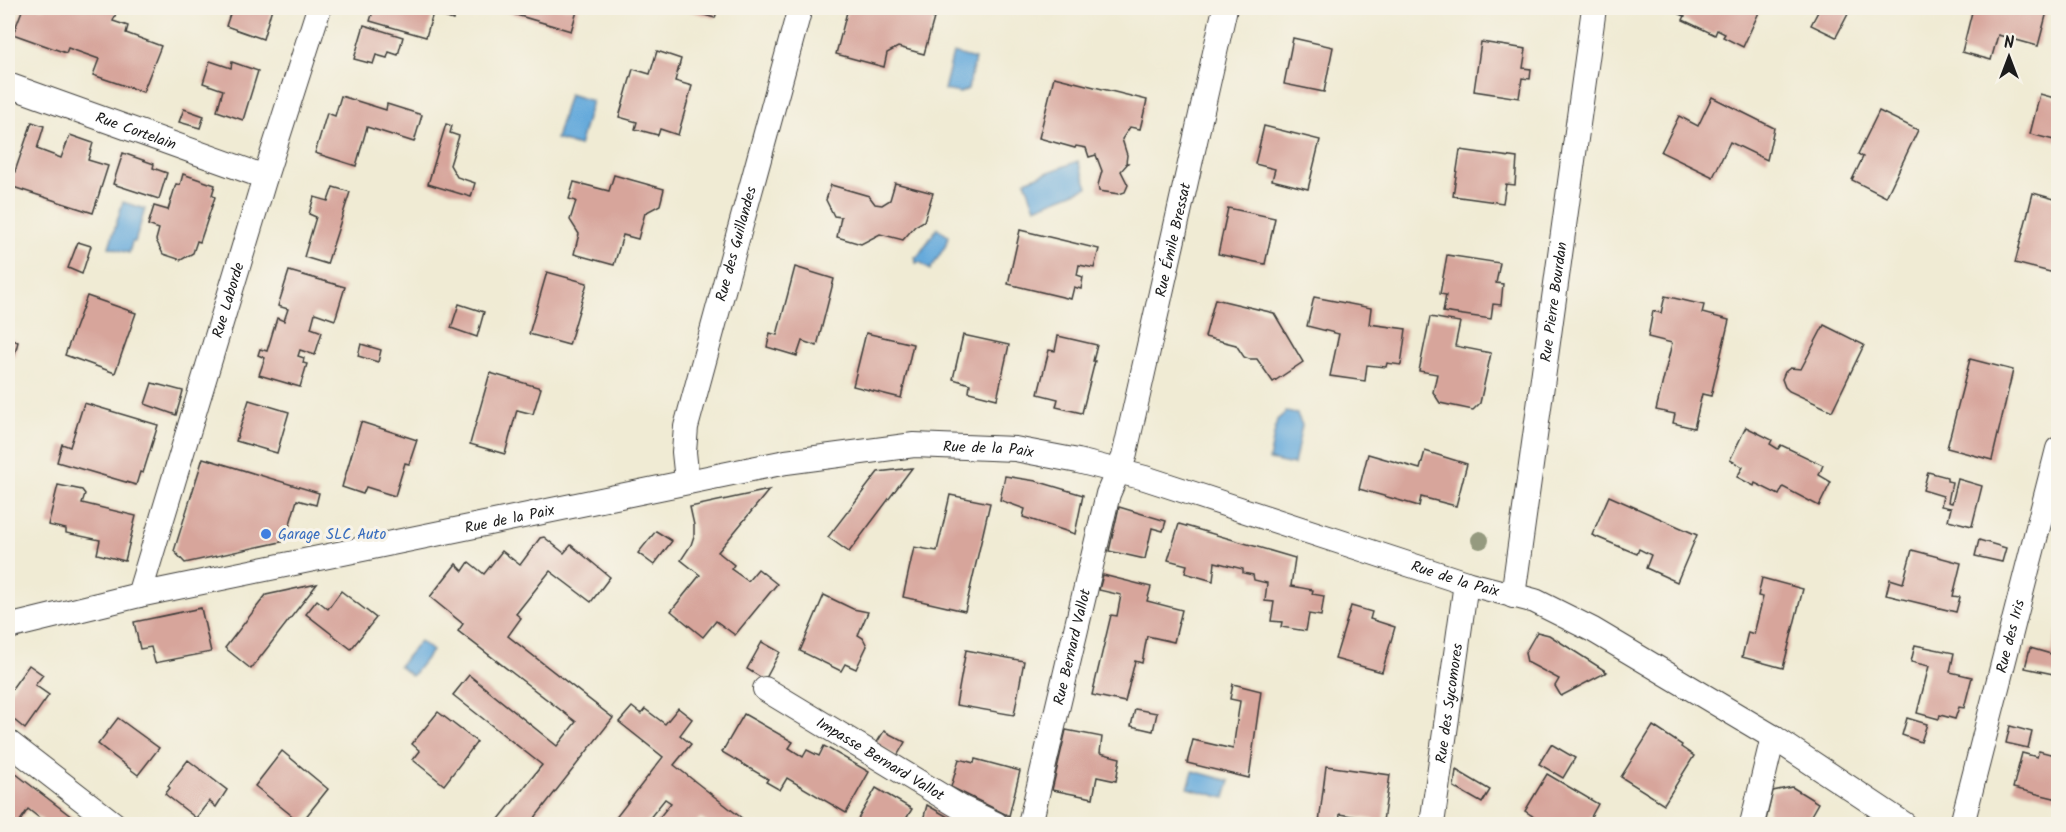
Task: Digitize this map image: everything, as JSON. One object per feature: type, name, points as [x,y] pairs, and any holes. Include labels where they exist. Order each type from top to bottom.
[{"type":"street","name":"Rue Laborde","points":[[139,595],[265,177],[319,8]]},
{"type":"street","name":"Rue des Guillandes","points":[[687,481],[684,452],[686,427],[800,8]]},
{"type":"street","name":"Rue Émile Bressat","points":[[1117,471],[1126,446],[1225,8]]},
{"type":"street","name":"Rue Pierre Bourdan","points":[[1513,596],[1594,8]]},
{"type":"street","name":"Rue Cortelain","points":[[8,85],[265,177]]},
{"type":"street","name":"Rue de la Paix","points":[[8,627],[139,595],[786,462],[914,445],[1015,449],[1078,461],[1145,478],[1466,583],[1535,601],[1593,630],[1773,737],[1904,825]]},
{"type":"street","name":"Rue des Iris","points":[[1962,825],[2058,449]]},
{"type":"street","name":"Rue Bernard Vallot","points":[[1030,825],[1108,494],[1117,471]]},
{"type":"street","name":"Rue des Sycomores","points":[[1432,825],[1466,583]]},
{"type":"street","name":"Impasse Bernard Vallot","points":[[765,689],[960,807],[996,825]]},
{"type":"street","points":[[1752,825],[1773,737]]},
{"type":"street","points":[[8,742],[114,825]]},
{"type":"water","points":[[953,53],[975,59],[968,89],[960,93],[944,90]]},
{"type":"water","points":[[569,94],[592,101],[579,146],[556,139]]},
{"type":"water","points":[[1078,161],[1088,187],[1035,208],[1025,181]]},
{"type":"water","points":[[123,202],[145,209],[135,242],[132,242],[129,253],[109,247]]},
{"type":"water","points":[[937,228],[948,236],[946,245],[930,270],[920,262],[916,263],[915,257]]},
{"type":"water","points":[[1286,412],[1297,414],[1302,425],[1294,465],[1269,460],[1277,420]]},
{"type":"water","points":[[420,641],[432,651],[412,676],[399,666]]},
{"type":"water","points":[[1193,771],[1230,781],[1225,798],[1188,788]]},
{"type":"building","points":[[23,8],[118,8],[113,21],[128,26],[126,33],[161,46],[143,92],[93,75],[99,59],[68,48],[66,53],[13,34]]},
{"type":"building","points":[[232,8],[272,8],[263,39],[226,26]]},
{"type":"building","points":[[374,8],[457,8],[453,20],[433,13],[426,37],[370,21]]},
{"type":"building","points":[[493,8],[578,8],[571,31]]},
{"type":"building","points":[[680,8],[718,8],[715,18]]},
{"type":"building","points":[[848,8],[925,8],[936,11],[924,54],[898,47],[887,53],[884,67],[836,54]]},
{"type":"building","points":[[1683,8],[1761,8],[1743,47],[1723,37],[1725,34],[1717,30],[1715,35],[1683,20],[1685,16],[1680,14]]},
{"type":"building","points":[[1820,8],[1849,8],[1836,37],[1811,25]]},
{"type":"building","points":[[1973,8],[2048,8],[2038,46],[1998,35],[1991,60],[1962,52]]},
{"type":"building","points":[[364,25],[403,37],[398,55],[389,52],[387,58],[376,55],[373,64],[354,59]]},
{"type":"building","points":[[1293,38],[1333,47],[1324,92],[1284,84]]},
{"type":"building","points":[[1481,42],[1526,49],[1523,68],[1531,69],[1530,79],[1522,78],[1519,98],[1474,91]]},
{"type":"building","points":[[657,51],[681,59],[675,81],[692,86],[678,135],[660,129],[658,135],[635,129],[637,122],[619,117],[633,69],[650,74]]},
{"type":"building","points":[[210,61],[231,68],[232,62],[258,71],[243,120],[217,111],[223,90],[203,83]]},
{"type":"building","points":[[1054,77],[1147,100],[1140,129],[1130,127],[1122,139],[1127,155],[1126,163],[1128,163],[1121,171],[1128,185],[1125,192],[1119,194],[1099,191],[1098,185],[1102,171],[1096,155],[1089,157],[1086,148],[1076,146],[1075,148],[1039,138]]},
{"type":"building","points":[[2040,94],[2058,99],[2058,141],[2030,134]]},
{"type":"building","points":[[341,96],[386,110],[387,104],[422,115],[414,142],[367,127],[356,166],[315,153],[327,113],[335,116]]},
{"type":"building","points":[[1712,97],[1774,128],[1767,160],[1730,142],[1713,177],[1661,152],[1679,116],[1698,126]]},
{"type":"building","points":[[184,109],[204,116],[200,128],[179,122]]},
{"type":"building","points":[[1879,111],[1918,130],[1886,197],[1852,180],[1863,157],[1858,154]]},
{"type":"building","points":[[32,122],[44,126],[37,149],[61,158],[70,135],[93,143],[88,160],[108,166],[93,213],[10,186]]},
{"type":"building","points":[[446,124],[452,126],[450,133],[459,136],[450,165],[457,177],[475,183],[471,197],[428,184]]},
{"type":"building","points":[[1264,126],[1320,140],[1308,189],[1272,180],[1275,169],[1255,164]]},
{"type":"building","points":[[8,139],[13,141],[8,155]]},
{"type":"building","points":[[1460,150],[1517,158],[1515,185],[1506,184],[1503,203],[1453,196]]},
{"type":"building","points":[[123,153],[154,164],[153,168],[167,173],[159,199],[113,184]]},
{"type":"building","points":[[183,174],[215,185],[212,195],[215,197],[200,242],[197,241],[193,253],[181,260],[163,254],[156,240],[159,229],[148,225],[154,206],[168,210],[176,184],[180,185]]},
{"type":"building","points":[[614,175],[664,189],[660,205],[645,213],[638,239],[623,235],[614,265],[574,254],[579,234],[570,220],[576,201],[569,199],[574,182],[609,191]]},
{"type":"building","points":[[895,183],[933,193],[924,221],[915,226],[903,240],[880,234],[861,244],[837,237],[841,217],[834,216],[826,200],[831,185],[869,196],[875,204],[882,205],[890,200]]},
{"type":"building","points":[[333,187],[350,192],[327,264],[304,257],[316,217],[309,214],[314,197],[328,201]]},
{"type":"building","points":[[2033,193],[2058,200],[2058,274],[2015,263]]},
{"type":"building","points":[[1228,208],[1275,218],[1265,264],[1218,254]]},
{"type":"building","points":[[8,219],[14,221],[8,237]]},
{"type":"building","points":[[1020,230],[1099,249],[1094,268],[1079,265],[1077,275],[1083,277],[1081,289],[1074,287],[1071,299],[1008,284]]},
{"type":"building","points":[[78,242],[91,246],[82,274],[68,268]]},
{"type":"building","points":[[1447,255],[1500,263],[1496,283],[1503,284],[1501,305],[1493,304],[1491,319],[1443,312],[1446,295],[1440,294]]},
{"type":"building","points":[[795,267],[834,279],[817,346],[802,341],[797,356],[767,347],[770,333],[777,335]]},
{"type":"building","points":[[289,271],[345,287],[335,320],[315,313],[311,328],[322,332],[315,355],[300,350],[298,356],[304,358],[303,363],[307,364],[300,387],[259,375],[265,358],[258,355],[260,349],[267,351],[277,318],[284,321],[288,309],[278,306]]},
{"type":"building","points":[[547,272],[587,283],[569,345],[529,334]]},
{"type":"building","points":[[87,296],[136,313],[115,373],[65,355]]},
{"type":"building","points":[[1665,296],[1704,305],[1702,313],[1729,320],[1711,396],[1702,394],[1694,428],[1673,423],[1675,414],[1656,410],[1672,343],[1648,337],[1653,311],[1661,313]]},
{"type":"building","points":[[1314,297],[1371,308],[1369,324],[1406,329],[1401,365],[1387,363],[1386,367],[1367,365],[1365,381],[1330,376],[1339,334],[1307,326]]},
{"type":"building","points":[[1215,299],[1274,313],[1303,362],[1273,382],[1257,359],[1244,357],[1236,345],[1205,337]]},
{"type":"building","points":[[459,304],[484,312],[477,337],[451,328]]},
{"type":"building","points":[[1430,317],[1460,322],[1455,346],[1491,353],[1480,403],[1473,410],[1440,403],[1433,392],[1437,374],[1419,371]]},
{"type":"building","points":[[1824,325],[1864,345],[1832,411],[1789,391],[1782,379],[1790,368],[1801,369]]},
{"type":"building","points":[[866,333],[913,344],[901,398],[853,386]]},
{"type":"building","points":[[963,335],[1009,345],[997,399],[969,392],[970,384],[953,379]]},
{"type":"building","points":[[1058,336],[1097,345],[1082,413],[1056,407],[1058,399],[1038,394],[1049,350],[1055,351]]},
{"type":"building","points":[[8,338],[18,342],[14,357],[8,354]]},
{"type":"building","points":[[361,344],[381,350],[378,362],[358,356]]},
{"type":"building","points":[[1970,359],[2013,370],[1992,460],[1947,448]]},
{"type":"building","points":[[490,373],[541,388],[533,414],[517,410],[505,454],[470,444]]},
{"type":"building","points":[[152,383],[183,391],[176,415],[145,404]]},
{"type":"building","points":[[249,400],[289,412],[277,453],[236,441]]},
{"type":"building","points":[[84,403],[158,425],[143,473],[140,472],[136,485],[57,462],[62,444],[70,447]]},
{"type":"building","points":[[361,422],[417,440],[409,464],[405,463],[395,496],[366,487],[363,494],[342,487]]},
{"type":"building","points":[[1746,427],[1772,440],[1770,444],[1778,449],[1781,445],[1823,465],[1819,475],[1831,482],[1819,506],[1783,487],[1779,495],[1737,477],[1743,467],[1730,460]]},
{"type":"building","points":[[1425,451],[1467,464],[1456,506],[1421,497],[1419,506],[1359,489],[1368,454],[1420,469]]},
{"type":"building","points":[[203,458],[319,493],[316,505],[297,500],[285,541],[185,563],[174,551]]},
{"type":"building","points":[[912,468],[849,552],[828,537],[878,472]]},
{"type":"building","points":[[1928,472],[1947,477],[1947,481],[1952,482],[1948,502],[1952,503],[1958,479],[1982,486],[1972,526],[1948,520],[1951,508],[1941,506],[1943,496],[1923,490]]},
{"type":"building","points":[[1005,476],[1036,481],[1083,495],[1075,534],[1023,517],[1025,509],[1000,500]]},
{"type":"building","points":[[58,485],[82,490],[85,494],[82,503],[136,516],[125,561],[97,554],[100,540],[66,533],[66,529],[48,525]]},
{"type":"building","points":[[769,490],[718,552],[734,565],[731,569],[748,581],[758,569],[777,584],[735,635],[716,621],[703,637],[671,611],[700,575],[681,560],[694,536],[690,507]]},
{"type":"building","points":[[950,495],[990,503],[965,611],[903,597],[914,547],[937,551]]},
{"type":"building","points":[[1609,496],[1697,535],[1677,582],[1646,568],[1651,555],[1639,549],[1637,554],[1592,535]]},
{"type":"building","points":[[1119,507],[1166,521],[1163,531],[1152,528],[1145,559],[1109,551]]},
{"type":"building","points":[[1179,524],[1295,558],[1291,586],[1313,590],[1312,594],[1324,596],[1321,616],[1309,614],[1306,631],[1281,627],[1282,622],[1271,621],[1274,602],[1265,601],[1267,583],[1254,580],[1253,575],[1243,573],[1243,569],[1215,562],[1213,581],[1185,573],[1187,565],[1168,560]]},
{"type":"building","points":[[656,531],[672,541],[654,565],[638,553]]},
{"type":"building","points":[[544,537],[564,553],[571,545],[610,577],[591,602],[550,571],[516,614],[521,618],[508,636],[613,718],[530,824],[495,824],[542,765],[453,695],[469,675],[557,746],[576,722],[458,631],[463,624],[430,597],[456,564],[463,571],[469,562],[484,574],[502,551],[520,565],[540,538]]},
{"type":"building","points":[[1979,540],[2006,548],[2002,562],[1975,556]]},
{"type":"building","points":[[1912,550],[1961,563],[1953,596],[1960,597],[1956,612],[1886,595],[1890,579],[1903,583]]},
{"type":"building","points":[[1103,575],[1151,587],[1147,601],[1182,610],[1174,642],[1147,636],[1142,663],[1135,661],[1125,702],[1092,695],[1111,615],[1117,616],[1121,595],[1099,590]]},
{"type":"building","points":[[1762,578],[1803,589],[1783,668],[1742,657],[1748,632],[1754,634],[1763,597],[1758,596]]},
{"type":"building","points":[[317,584],[251,669],[225,648],[266,595]]},
{"type":"building","points":[[341,591],[376,618],[351,649],[306,614],[317,600],[328,609]]},
{"type":"building","points":[[824,595],[853,609],[868,612],[858,635],[863,638],[867,646],[856,669],[845,664],[841,671],[800,651]]},
{"type":"building","points":[[1351,606],[1372,612],[1370,619],[1395,627],[1382,672],[1335,659]]},
{"type":"building","points":[[201,608],[211,652],[155,663],[151,647],[140,649],[134,622]]},
{"type":"building","points":[[2058,627],[2058,675],[2025,668],[2030,648],[2051,654]]},
{"type":"building","points":[[1537,632],[1549,635],[1607,672],[1561,696],[1555,686],[1559,679],[1527,662],[1525,653]]},
{"type":"building","points":[[762,642],[780,652],[765,680],[747,669]]},
{"type":"building","points":[[1915,645],[1954,653],[1950,672],[1972,677],[1964,708],[1959,707],[1955,719],[1940,715],[1939,719],[1917,713],[1929,666],[1911,662]]},
{"type":"building","points":[[966,650],[1024,661],[1014,715],[956,705]]},
{"type":"building","points":[[29,665],[43,675],[35,685],[49,695],[25,729],[8,715],[8,694]]},
{"type":"building","points":[[1233,684],[1261,691],[1249,778],[1187,763],[1193,740],[1233,749],[1240,701],[1230,699]]},
{"type":"building","points":[[632,707],[641,714],[645,709],[665,724],[678,708],[692,719],[680,735],[691,744],[674,765],[743,819],[738,824],[709,824],[700,818],[695,824],[654,824],[671,803],[665,799],[645,824],[611,824],[663,757],[619,722]]},
{"type":"building","points":[[1135,709],[1157,713],[1153,731],[1131,726]]},
{"type":"building","points":[[438,712],[477,742],[444,785],[413,760],[420,751],[412,744]]},
{"type":"building","points":[[744,714],[793,742],[789,748],[803,757],[807,750],[819,756],[824,746],[869,772],[846,813],[787,778],[780,790],[766,782],[768,779],[722,752]]},
{"type":"building","points":[[118,718],[159,748],[138,775],[98,744]]},
{"type":"building","points":[[1907,718],[1927,724],[1921,742],[1902,735]]},
{"type":"building","points":[[1653,726],[1694,756],[1664,804],[1621,777]]},
{"type":"building","points":[[2010,726],[2032,732],[2028,748],[2006,743]]},
{"type":"building","points":[[1066,730],[1102,737],[1100,753],[1120,758],[1116,781],[1097,777],[1093,798],[1052,790]]},
{"type":"building","points":[[884,731],[905,742],[897,756],[876,744]]},
{"type":"building","points":[[1551,744],[1575,758],[1563,778],[1539,764]]},
{"type":"building","points":[[282,751],[328,789],[301,823],[255,786]]},
{"type":"building","points":[[2039,751],[2058,756],[2058,799],[2013,788],[2022,753],[2037,757]]},
{"type":"building","points":[[959,759],[974,763],[975,759],[1020,771],[1009,816],[951,787]]},
{"type":"building","points":[[188,760],[227,790],[216,807],[209,801],[196,818],[165,794],[170,788],[168,786]]},
{"type":"building","points":[[1326,766],[1390,775],[1383,821],[1340,814],[1339,824],[1319,823]]},
{"type":"building","points":[[8,767],[81,824],[47,824],[28,809],[18,824],[8,824]]},
{"type":"building","points":[[1456,770],[1490,790],[1482,803],[1454,787]]},
{"type":"building","points":[[1547,774],[1598,804],[1587,824],[1529,824],[1534,817],[1525,811]]},
{"type":"building","points":[[1792,787],[1818,803],[1806,824],[1765,824],[1773,791]]},
{"type":"building","points":[[876,788],[912,809],[903,824],[855,824]]},
{"type":"building","points":[[927,805],[948,817],[943,824],[922,824]]},
{"type":"place","name":"Garage SLC Auto","points":[[266,534]]}]
